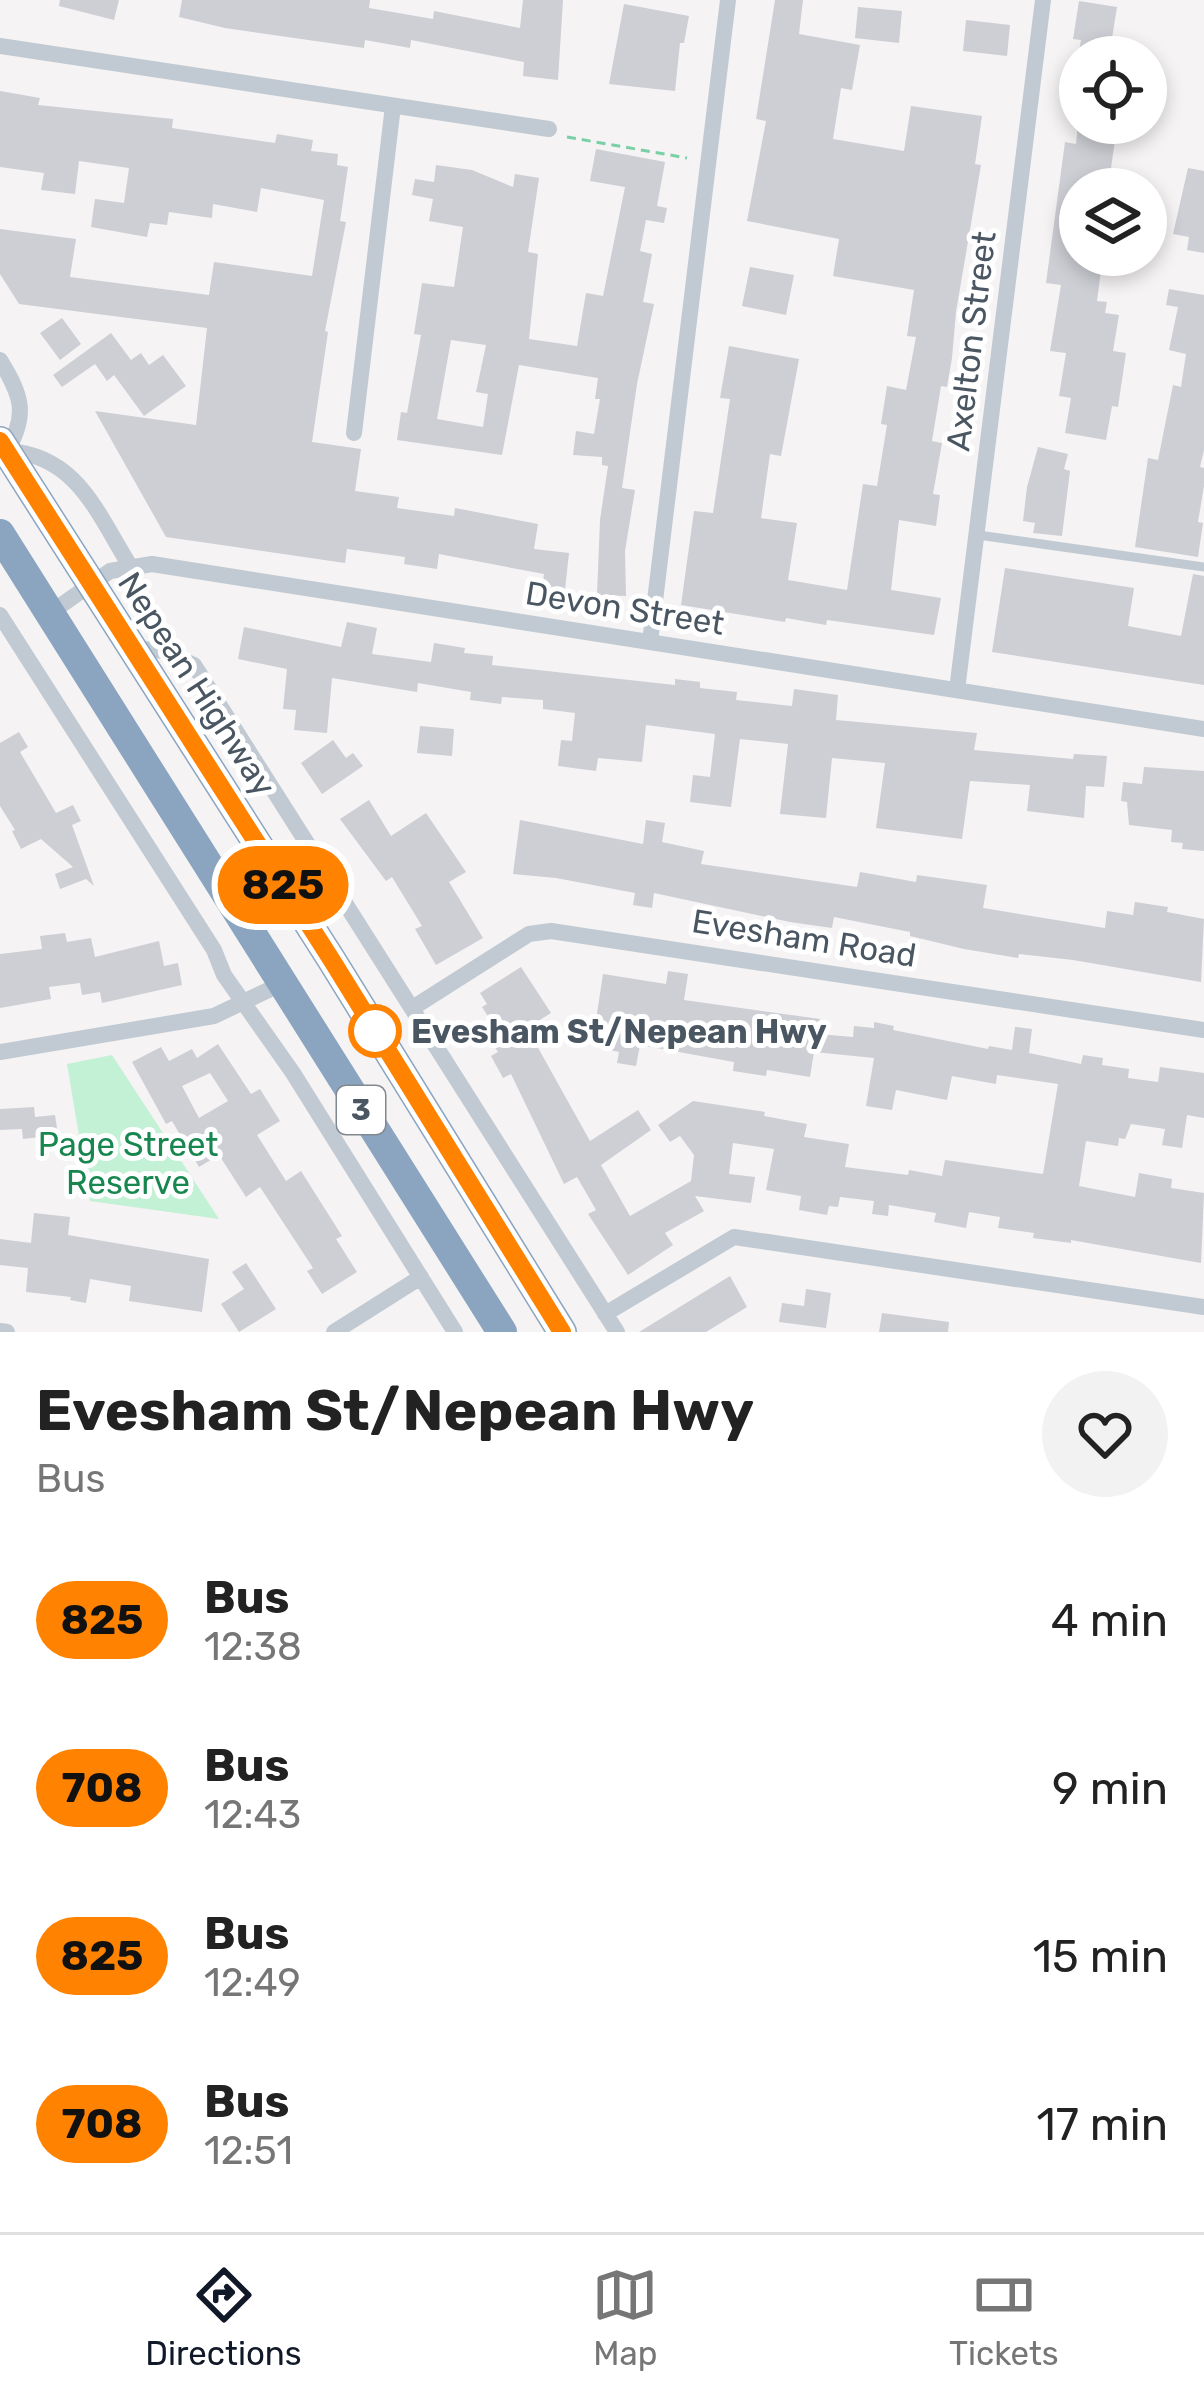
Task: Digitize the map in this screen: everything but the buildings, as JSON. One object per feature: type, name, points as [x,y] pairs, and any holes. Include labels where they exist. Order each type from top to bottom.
[{"type":"highway","name":"Nepean Highway","points":[[3,446],[562,1332]]},
{"type":"highway","name":"3","points":[[0,534],[502,1332]]},
{"type":"street","points":[[650,642],[728,0]]},
{"type":"street","name":"Axelton Street","points":[[957,690],[1043,0]]},
{"type":"street","points":[[0,46],[557,133]]},
{"type":"street","points":[[354,434],[393,106]]},
{"type":"street","points":[[0,360],[17,392],[22,421],[3,446],[28,452],[73,476],[130,566],[110,572],[50,613]]},
{"type":"street","name":"Devon Street","points":[[130,566],[171,567],[1204,729]]},
{"type":"street","points":[[0,615],[214,950],[224,975],[292,1073],[455,1332]]},
{"type":"street","points":[[133,648],[163,651],[194,664],[414,1007],[609,1325],[734,1237],[1204,1307]]},
{"type":"street","name":"Evesham Road","points":[[414,1007],[530,934],[551,931],[1204,1030]]},
{"type":"street","points":[[0,1052],[214,1016],[281,984]]},
{"type":"street","points":[[334,1332],[421,1277]]},
{"type":"lane","points":[[977,534],[1204,568]]},
{"type":"path","points":[[557,133],[687,158]]},
{"type":"green space","name":"Page Street Reserve","points":[[112,1055],[219,1219],[90,1201],[67,1064]]},
{"type":"bus line","name":"825","points":[[0,441],[331,959],[562,1332]]},
{"type":"place","name":"Evesham St/Nepean Hwy","points":[[375,1031]]}]
